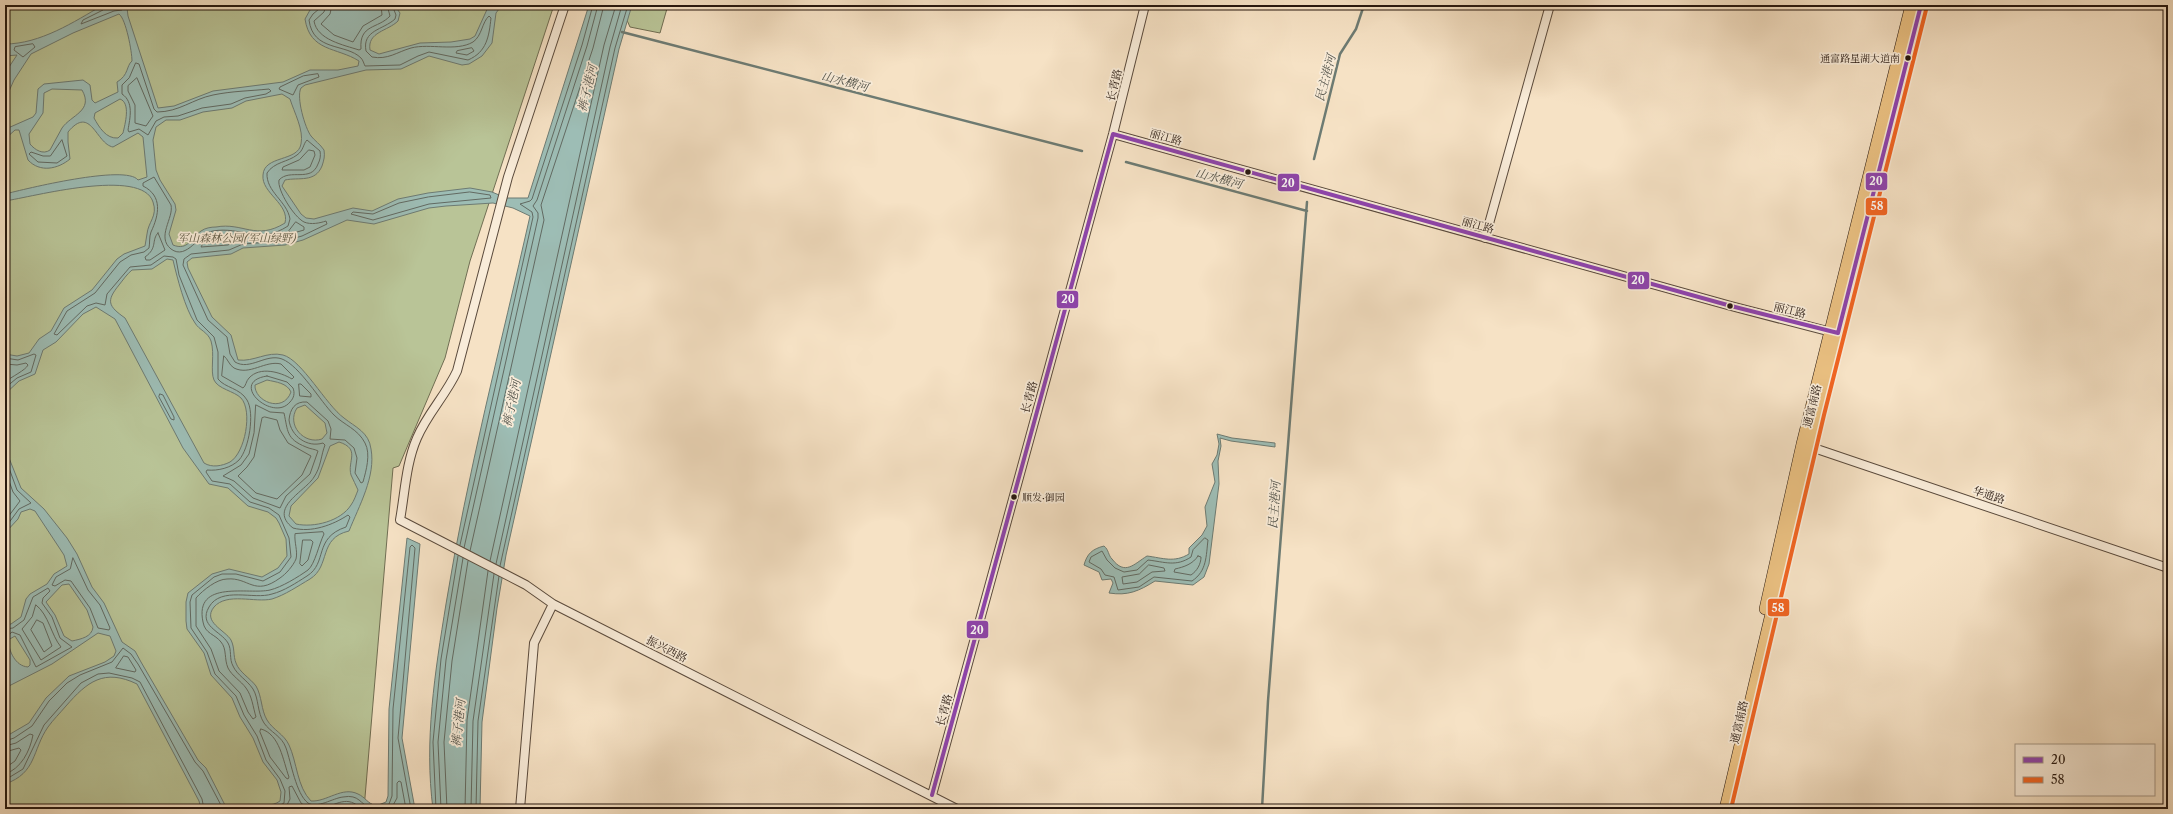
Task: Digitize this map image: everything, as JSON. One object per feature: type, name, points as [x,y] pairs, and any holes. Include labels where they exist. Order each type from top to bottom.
[{"type":"main road","name":"通富南路","points":[[1834,333],[1911,5]]},
{"type":"main road","name":"通富南路","points":[[1719,809],[1834,333],[1921,5]]},
{"type":"main road","name":"通富南路","points":[[1725,809],[1806,445]]},
{"type":"street","name":"振兴西路","points":[[565,5],[503,194],[457,371],[450,387],[425,422],[414,444],[408,464],[400,520],[526,585],[553,604],[957,809]]},
{"type":"street","name":"长青路","points":[[932,796],[1113,134],[1145,5]]},
{"type":"street","points":[[1485,238],[1550,5]]},
{"type":"street","name":"丽江路","points":[[1113,134],[1485,238],[1834,333]]},
{"type":"street","name":"华通路","points":[[1806,445],[2168,568]]},
{"type":"street","points":[[520,809],[534,643],[553,604]]},
{"type":"green space","name":"军山森林公园(军山绿野)","points":[[5,5],[554,5],[470,261],[445,358],[399,466],[393,468],[364,809],[5,809]]},
{"type":"green space","points":[[630,5],[668,5],[660,33],[630,27],[626,18]]},
{"type":"water","name":"裤子港河","points":[[103,5],[129,5],[127,8],[128,16],[158,108],[174,106],[213,91],[283,82],[310,70],[338,70],[358,66],[359,61],[326,47],[312,38],[305,19],[310,10],[319,5],[395,6],[400,13],[398,21],[379,32],[372,39],[370,44],[370,50],[379,54],[420,43],[451,42],[470,39],[475,36],[489,5],[502,5],[496,13],[492,43],[482,56],[469,64],[462,65],[429,56],[401,69],[366,70],[305,85],[301,88],[300,105],[304,120],[311,136],[324,150],[324,160],[319,171],[315,175],[306,178],[285,180],[282,186],[301,214],[306,218],[314,219],[353,208],[372,211],[398,199],[428,193],[470,188],[492,192],[506,198],[528,198],[589,5],[632,5],[619,49],[506,555],[497,608],[482,722],[480,809],[433,809],[430,758],[432,706],[454,555],[485,410],[530,216],[513,208],[493,203],[429,208],[374,224],[347,220],[303,240],[285,245],[243,248],[231,254],[192,258],[187,262],[188,268],[212,317],[231,335],[238,360],[250,360],[271,354],[283,355],[290,359],[306,374],[337,412],[361,430],[370,443],[372,459],[371,470],[362,501],[349,531],[339,535],[333,540],[329,546],[321,567],[316,573],[310,579],[287,593],[272,599],[226,600],[214,607],[211,612],[213,621],[231,640],[237,666],[256,686],[267,720],[272,727],[287,741],[292,752],[300,782],[306,795],[311,801],[317,801],[340,793],[352,792],[358,794],[376,806],[386,802],[388,796],[389,709],[407,538],[420,544],[402,738],[415,809],[254,809],[260,806],[277,803],[280,801],[281,792],[277,780],[263,762],[253,738],[240,717],[232,698],[211,675],[204,653],[187,629],[186,602],[188,593],[212,574],[229,569],[262,577],[278,568],[287,556],[286,539],[276,518],[268,512],[248,506],[228,488],[209,484],[183,448],[115,319],[96,307],[83,314],[56,342],[43,350],[35,374],[19,381],[5,394],[5,354],[17,356],[29,353],[39,339],[51,331],[64,308],[92,290],[117,259],[124,254],[145,246],[148,230],[154,215],[153,202],[145,192],[129,187],[108,185],[61,190],[5,201],[5,194],[74,179],[115,175],[130,176],[138,180],[147,177],[143,137],[138,133],[113,147],[107,144],[88,124],[82,122],[76,124],[68,132],[70,159],[60,165],[49,168],[38,167],[28,160],[19,130],[15,130],[5,139],[5,130],[33,117],[36,113],[38,89],[44,84],[83,80],[90,85],[92,100],[95,103],[118,92],[117,82],[124,76],[132,61],[130,43],[124,22],[119,14],[73,33],[31,54],[14,80],[5,100],[5,73],[17,55],[5,56],[5,44],[18,43],[44,36],[68,25]],"holes":[[[52,89],[82,90],[85,97],[83,108],[66,123],[50,150],[45,152],[37,150],[30,144],[29,134],[43,113],[44,93]],[[282,94],[290,99],[300,127],[302,139],[299,150],[294,154],[269,164],[263,175],[266,187],[283,210],[285,223],[266,231],[226,226],[210,227],[201,231],[186,245],[173,245],[169,234],[176,210],[175,204],[160,180],[156,170],[153,140],[156,127],[166,120],[180,120],[203,112],[232,108],[246,101]],[[120,99],[123,101],[126,109],[123,133],[118,138],[110,137],[101,129],[94,118],[95,113]],[[167,259],[173,260],[182,293],[191,317],[210,338],[213,351],[212,372],[214,380],[219,386],[241,398],[245,404],[247,422],[246,432],[240,450],[230,462],[224,465],[210,466],[204,463],[125,318],[112,307],[112,295],[128,273],[132,270],[152,269]],[[267,380],[284,385],[291,392],[287,399],[276,404],[264,400],[256,391],[255,385]],[[305,405],[325,423],[327,433],[322,439],[315,440],[303,436],[295,427],[294,414],[297,408]],[[339,442],[350,448],[352,456],[350,470],[358,490],[347,511],[334,519],[319,524],[296,524],[289,516],[291,506],[318,478],[330,446]]]},
{"type":"water","points":[[1217,434],[1232,438],[1275,443],[1275,447],[1220,438],[1221,446],[1218,461],[1219,484],[1209,564],[1204,577],[1193,585],[1155,581],[1144,588],[1133,592],[1122,594],[1109,593],[1113,583],[1111,579],[1102,580],[1099,572],[1084,565],[1088,555],[1093,550],[1104,546],[1117,564],[1125,568],[1134,565],[1147,556],[1168,559],[1184,557],[1189,554],[1189,548],[1202,535],[1207,526],[1205,507],[1215,482],[1212,464],[1217,455],[1219,444]]},
{"type":"water","points":[[5,448],[21,488],[44,509],[67,538],[77,554],[92,587],[104,603],[122,642],[135,651],[198,760],[206,768],[227,809],[201,809],[199,801],[137,684],[115,677],[97,680],[81,690],[48,727],[32,760],[23,774],[5,784],[5,737],[29,723],[46,698],[69,676],[105,662],[114,656],[116,651],[110,636],[98,633],[52,664],[5,688],[5,677],[9,668],[5,653],[5,625],[11,624],[21,617],[26,599],[30,594],[47,584],[54,574],[67,566],[64,555],[35,511],[30,509],[21,512],[18,519],[5,533]],"holes":[[[69,584],[87,610],[93,627],[91,633],[72,641],[64,636],[55,615],[46,602],[62,585]],[[15,636],[30,660],[30,665],[28,667],[23,666],[16,661],[11,653],[8,640]]]},
{"type":"waterway","name":"民主港河","points":[[1314,159],[1340,54],[1356,29],[1364,5]]},
{"type":"waterway","name":"山水横河","points":[[622,32],[1082,151]]},
{"type":"waterway","name":"山水横河","points":[[1126,162],[1307,211]]},
{"type":"waterway","name":"民主港河","points":[[1262,809],[1268,701],[1307,202]]},
{"type":"transit line","name":"20","points":[[1113,134],[1731,306],[1838,333],[1921,5]]},
{"type":"transit line","name":"58","points":[[1731,809],[1824,415],[1927,6]]},
{"type":"transit line","name":"20","points":[[932,795],[1113,134]]},
{"type":"place","name":"通富路星湖大道南","points":[[1908,58]]},
{"type":"place","name":"顺发·御园","points":[[1014,497]]}]
